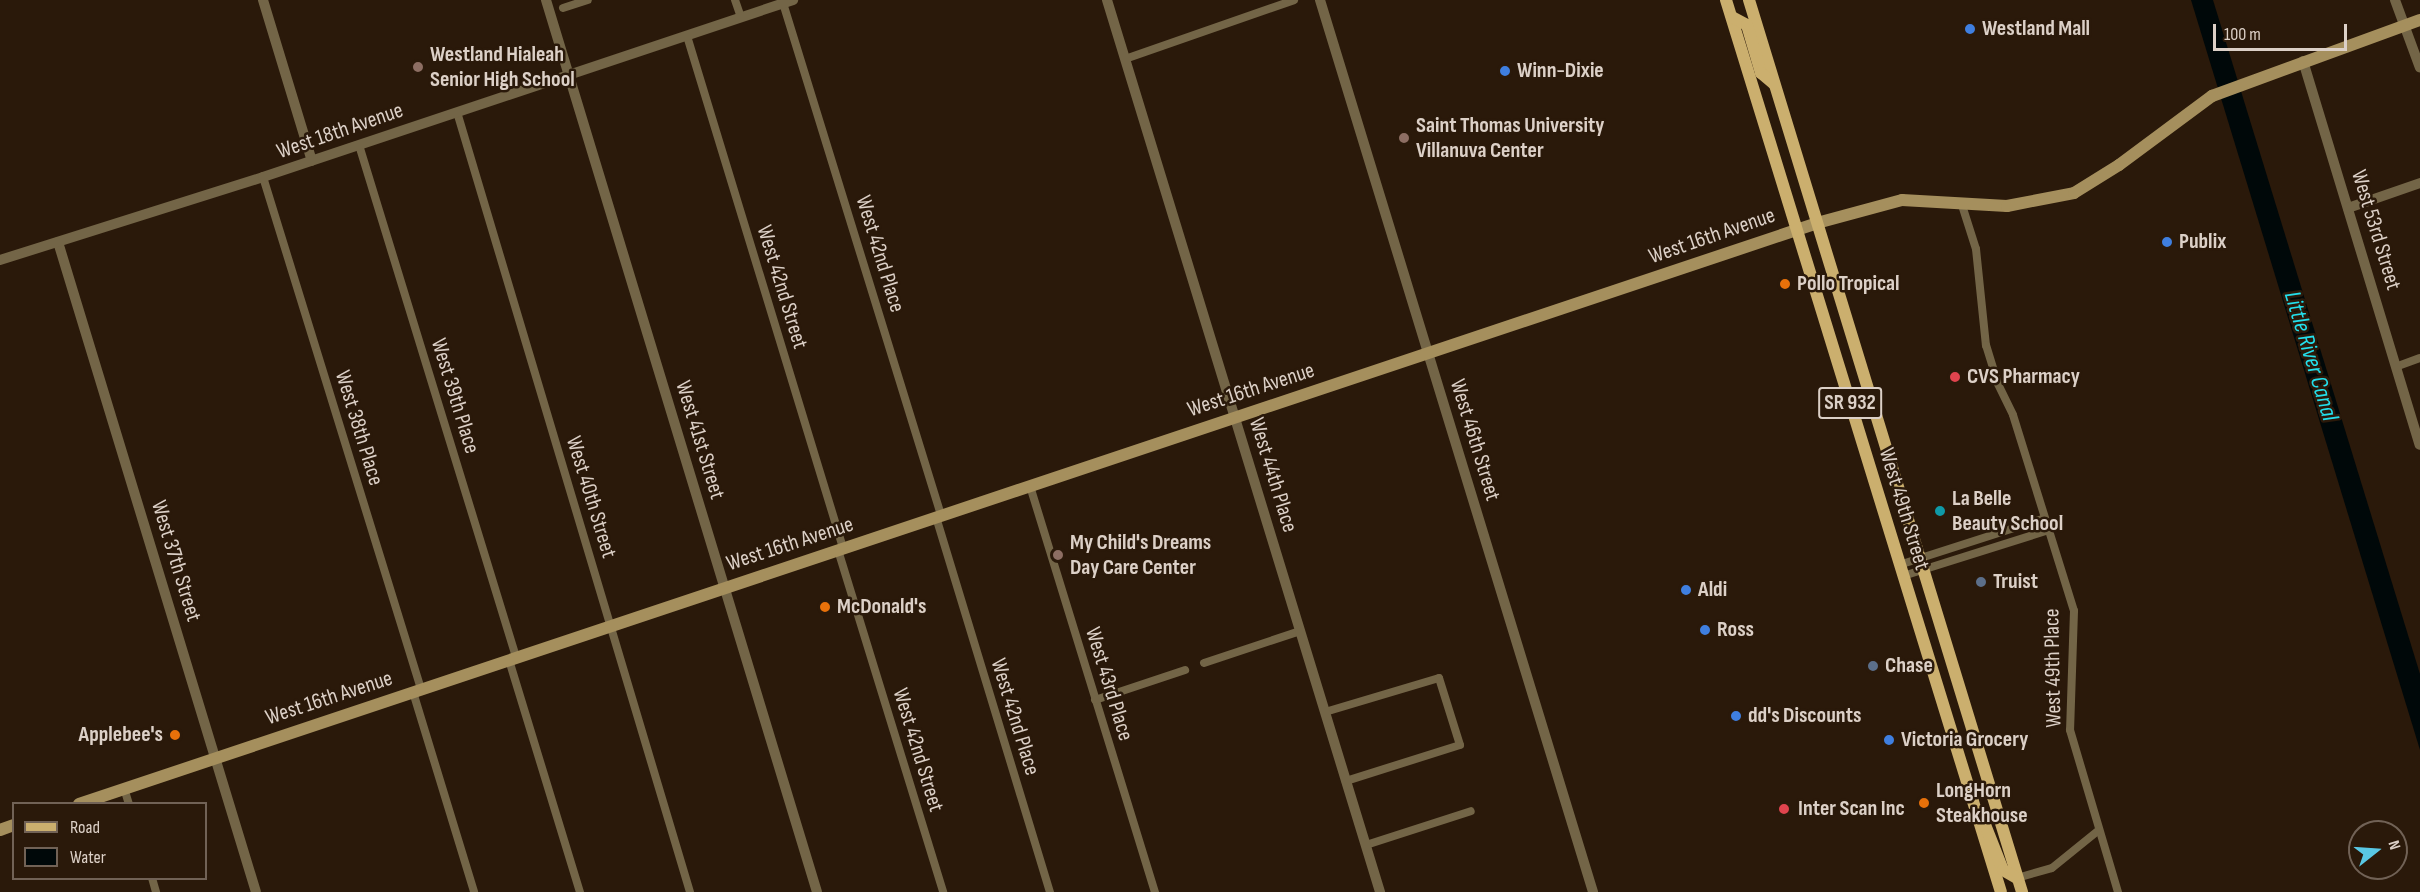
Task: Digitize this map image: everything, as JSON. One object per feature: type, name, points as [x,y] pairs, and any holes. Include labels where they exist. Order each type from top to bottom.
[{"type":"main road","name":"West 49th Street","points":[[1726,0],[2001,892]]},
{"type":"main road","name":"West 49th Street","points":[[1749,0],[2022,892]]},
{"type":"main road","points":[[1732,17],[1747,25],[1761,73],[1774,84]]},
{"type":"main road","name":"West 16th Avenue","points":[[85,802],[1817,223],[1902,200],[2007,206],[2074,192],[2119,165],[2212,96],[2252,79],[2420,20]]},
{"type":"main road","points":[[1971,795],[1989,826],[2003,870],[2017,878]]},
{"type":"street","points":[[263,0],[312,161]]},
{"type":"street","name":"West 41st Street","points":[[546,0],[817,892]]},
{"type":"street","points":[[563,8],[588,0]]},
{"type":"street","points":[[735,0],[741,17]]},
{"type":"street","name":"West 44th Place","points":[[1107,0],[1380,892]]},
{"type":"street","points":[[1125,59],[1294,0]]},
{"type":"street","name":"West 46th Street","points":[[1320,0],[1593,892]]},
{"type":"street","points":[[2395,0],[2420,68]]},
{"type":"street","name":"West 18th Avenue","points":[[0,260],[312,161],[788,2]]},
{"type":"street","name":"West 42nd Place","points":[[788,2],[1050,892]]},
{"type":"street","name":"West 42nd Street","points":[[687,36],[943,892]]},
{"type":"street","name":"West 53rd Street","points":[[2303,61],[2398,366],[2420,446]]},
{"type":"street","name":"West 40th Street","points":[[457,112],[690,892]]},
{"type":"street","name":"West 39th Place","points":[[359,145],[580,892]]},
{"type":"street","name":"West 38th Place","points":[[263,177],[417,691],[474,892]]},
{"type":"street","points":[[2348,208],[2420,183]]},
{"type":"street","name":"West 49th Place","points":[[1961,202],[1976,249],[1986,345],[2046,518],[2074,615],[2070,730],[2118,892]]},
{"type":"street","name":"West 37th Street","points":[[58,242],[256,892]]},
{"type":"street","points":[[2398,366],[2420,358]]},
{"type":"street","name":"West 43rd Place","points":[[1030,486],[1155,892]]},
{"type":"street","points":[[1921,565],[2046,518]]},
{"type":"street","points":[[1901,570],[2049,530]]},
{"type":"street","points":[[1204,663],[1300,631]]},
{"type":"street","points":[[1095,700],[1185,670]]},
{"type":"street","points":[[1325,712],[1439,678],[1460,745],[1346,781]]},
{"type":"street","points":[[124,788],[128,802]]},
{"type":"street","points":[[1366,845],[1472,811]]},
{"type":"street","points":[[2017,878],[2052,868],[2099,830]]},
{"type":"water","name":"Little River Canal","points":[[2191,0],[2213,0],[2420,674],[2420,750]]},
{"type":"place","name":"Westland Mall","points":[[1970,29]]},
{"type":"place","name":"Westland Hialeah Senior High School","points":[[418,67]]},
{"type":"place","name":"Winn-Dixie","points":[[1505,71]]},
{"type":"place","name":"Saint Thomas University Villanuva Center","points":[[1404,138]]},
{"type":"place","name":"Publix","points":[[2167,242]]},
{"type":"place","name":"Pollo Tropical","points":[[1785,284]]},
{"type":"place","name":"CVS Pharmacy","points":[[1955,377]]},
{"type":"place","name":"La Belle Beauty School","points":[[1940,511]]},
{"type":"place","name":"My Child's Dreams Day Care Center","points":[[1058,555]]},
{"type":"place","name":"Truist","points":[[1981,582]]},
{"type":"place","name":"Aldi","points":[[1686,590]]},
{"type":"place","name":"McDonald's","points":[[825,607]]},
{"type":"place","name":"Ross","points":[[1705,630]]},
{"type":"place","name":"Chase","points":[[1873,666]]},
{"type":"place","name":"dd's Discounts","points":[[1736,716]]},
{"type":"place","name":"Applebee's","points":[[175,735]]},
{"type":"place","name":"Victoria Grocery","points":[[1889,740]]},
{"type":"place","name":"LongHorn Steakhouse","points":[[1924,803]]},
{"type":"place","name":"Inter Scan Inc","points":[[1784,809]]}]
